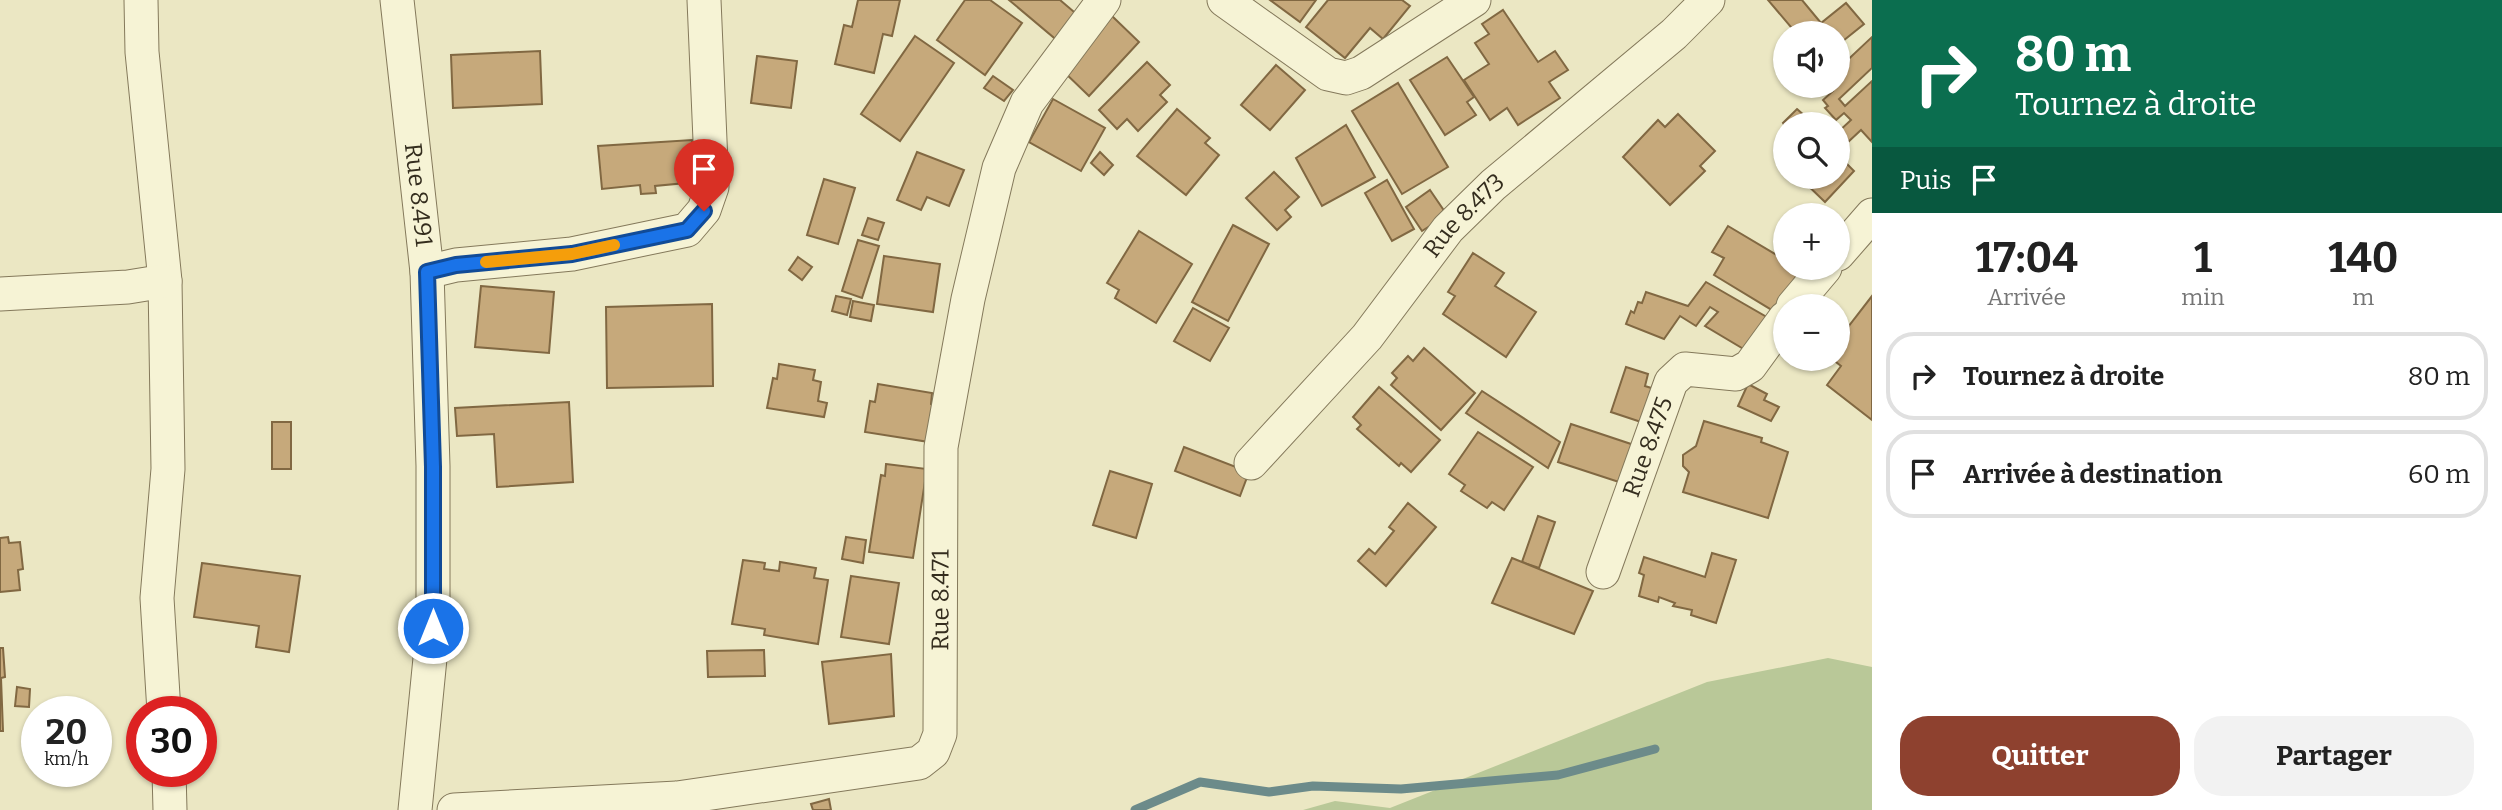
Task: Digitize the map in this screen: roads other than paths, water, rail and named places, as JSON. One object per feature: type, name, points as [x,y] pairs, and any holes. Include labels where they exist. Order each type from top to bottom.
[{"type":"street","points":[[141,0],[142,52],[165,281],[168,469],[157,598],[163,696]]},
{"type":"street","name":"Rue 8.491","points":[[397,0],[427,272],[433,467],[433,628],[415,810]]},
{"type":"street","points":[[427,272],[456,265],[572,254],[687,230],[704,211],[712,187],[704,0]]},
{"type":"street","name":"Rue 8.471","points":[[454,810],[677,798],[919,763],[933,752],[940,734],[941,447],[968,299],[999,168],[1027,103],[1104,0]]},
{"type":"street","points":[[1224,0],[1328,74],[1346,78],[1361,73],[1474,0]]},
{"type":"street","name":"Rue 8.473","points":[[1251,463],[1367,337],[1448,229],[1493,186],[1674,34],[1708,0]]},
{"type":"street","points":[[1850,240],[1872,215]]},
{"type":"street","points":[[1803,294],[1815,280]]},
{"type":"street","points":[[0,294],[128,287],[165,281]]},
{"type":"street","name":"Rue 8.475","points":[[1603,572],[1671,382],[1685,369],[1736,374],[1750,366],[1773,334]]},
{"type":"street","points":[[169,787],[170,810]]},
{"type":"waterway","points":[[1135,810],[1200,782],[1269,792],[1313,786],[1401,789],[1558,775],[1655,749]]}]
